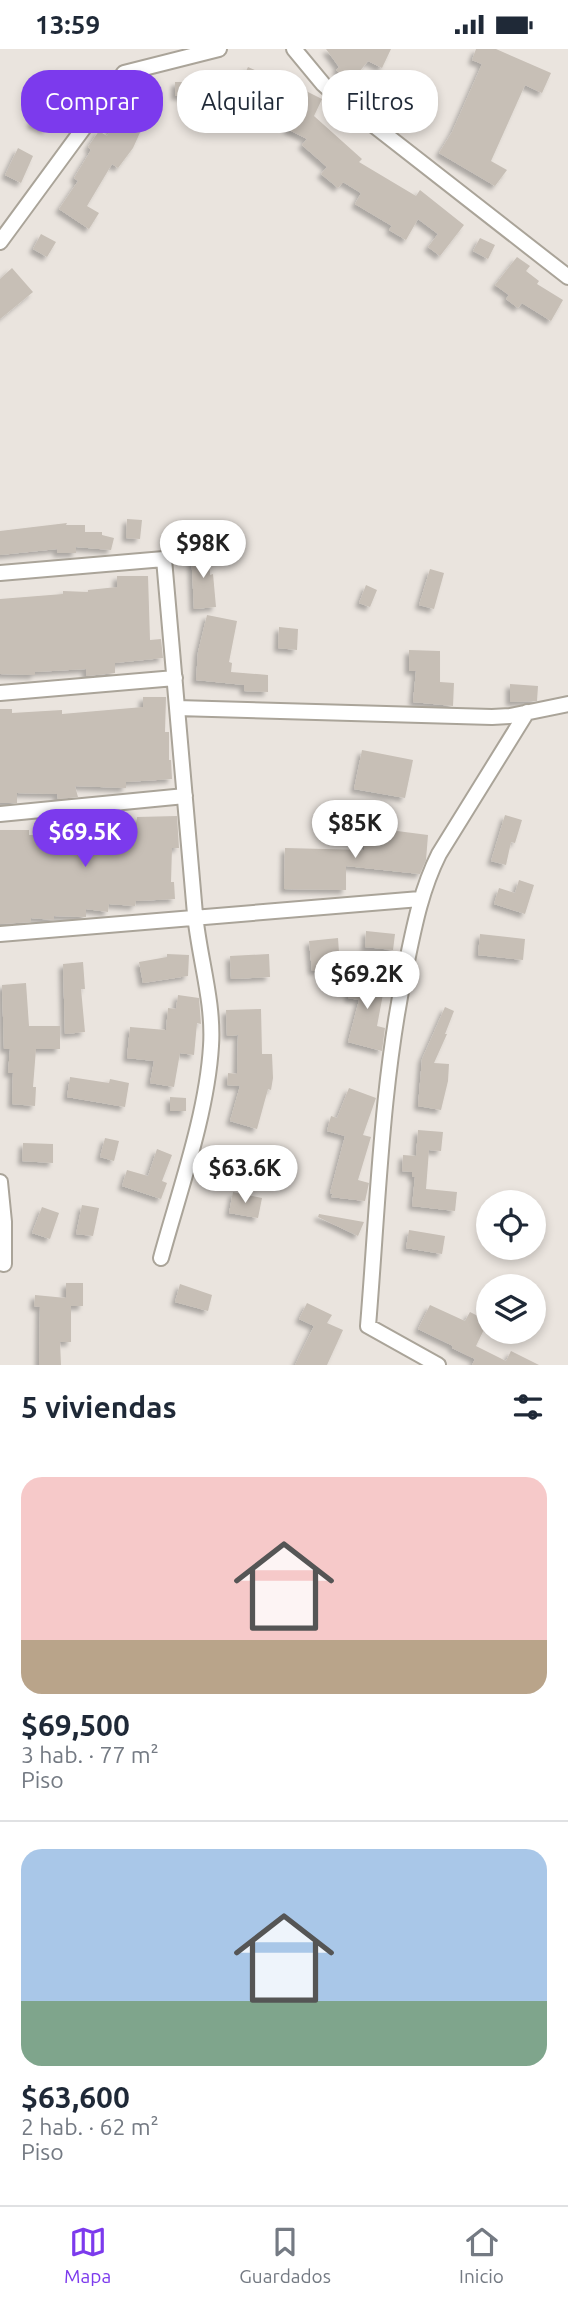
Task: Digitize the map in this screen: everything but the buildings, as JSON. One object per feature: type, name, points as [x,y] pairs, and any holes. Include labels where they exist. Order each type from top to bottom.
[{"type":"street","points":[[0,242],[124,73],[219,49]]},
{"type":"street","points":[[294,49],[323,84],[340,99],[568,277]]},
{"type":"street","points":[[0,573],[164,559],[195,918],[208,998],[211,1044],[196,1129],[161,1258]]},
{"type":"street","points":[[0,693],[175,678]]},
{"type":"street","points":[[177,708],[492,716],[568,704]]},
{"type":"street","points":[[438,1365],[368,1326],[395,1019],[420,899],[439,854],[527,712]]},
{"type":"street","points":[[0,814],[185,796]]},
{"type":"street","points":[[0,934],[420,899]]},
{"type":"street","points":[[0,1182],[5,1246],[4,1264],[0,1263]]}]
